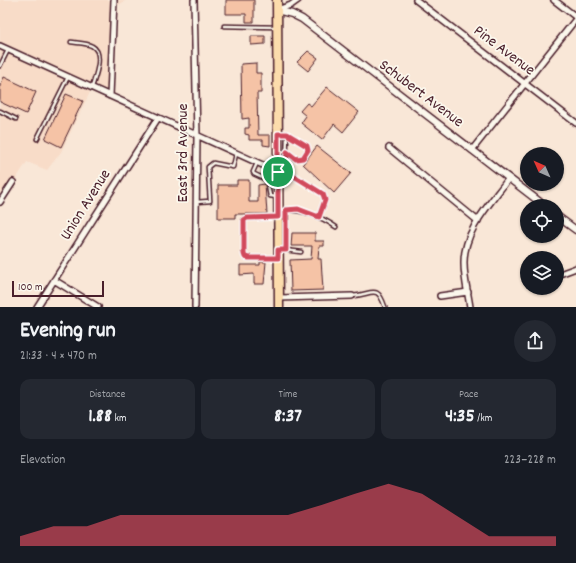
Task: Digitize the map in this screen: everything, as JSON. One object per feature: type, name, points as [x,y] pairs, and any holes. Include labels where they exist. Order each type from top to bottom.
[{"type":"main road","points":[[277,0],[278,197],[281,212],[279,303]]},
{"type":"street","points":[[110,96],[114,0]]},
{"type":"street","name":"East 3rd Avenue","points":[[194,0],[196,136],[195,307]]},
{"type":"street","points":[[277,10],[291,5],[298,0]]},
{"type":"street","name":"Pine Avenue","points":[[416,0],[576,123]]},
{"type":"street","points":[[472,150],[576,18],[554,0]]},
{"type":"street","name":"Schubert Avenue","points":[[277,10],[292,14],[302,19],[536,199]]},
{"type":"street","points":[[0,46],[278,172]]},
{"type":"street","name":"Union Avenue","points":[[37,307],[158,118]]},
{"type":"street","points":[[389,148],[478,220]]},
{"type":"street","points":[[470,307],[464,264],[465,248],[470,234],[478,220],[509,178]]},
{"type":"street","points":[[0,202],[13,182]]},
{"type":"street","points":[[564,221],[576,230]]},
{"type":"street","points":[[564,272],[576,268]]},
{"type":"street","points":[[54,280],[98,307]]},
{"type":"street","points":[[440,296],[468,292]]},
{"type":"street","points":[[279,303],[352,296]]},
{"type":"lane","points":[[224,26],[277,27]]},
{"type":"lane","points":[[71,42],[91,45],[95,48],[98,54],[92,88]]},
{"type":"lane","points":[[0,66],[8,49]]},
{"type":"lane","points":[[37,139],[68,76]]},
{"type":"lane","points":[[0,111],[16,119]]},
{"type":"lane","points":[[278,134],[287,134],[307,146],[308,150],[303,158],[296,159],[287,152],[278,153]]},
{"type":"lane","points":[[286,171],[287,134]]},
{"type":"lane","points":[[196,202],[210,201],[208,167],[213,163],[233,167],[236,154]]},
{"type":"lane","points":[[257,163],[253,172],[254,174],[267,180],[270,196],[278,197]]},
{"type":"lane","points":[[278,172],[286,171],[323,194],[325,200],[319,217]]},
{"type":"lane","points":[[301,252],[281,253],[249,258],[245,257],[244,220],[247,218],[298,209],[319,217],[336,228]]},
{"type":"lane","points":[[352,296],[372,291],[377,292],[381,295],[385,307]]},
{"type":"shaded area","points":[[0,0],[126,0],[113,9],[111,97],[91,90],[61,152],[47,170],[27,162],[0,203]]},
{"type":"building","points":[[226,0],[254,0],[254,22],[246,22],[246,14],[226,14]]},
{"type":"building","points":[[251,36],[265,36],[265,44],[251,45]]},
{"type":"building","points":[[308,51],[318,58],[308,71],[297,62]]},
{"type":"building","points":[[256,63],[256,73],[261,73],[261,93],[257,93],[258,135],[270,135],[270,146],[263,145],[263,140],[249,140],[249,135],[245,134],[245,128],[249,128],[249,118],[242,119],[241,64]]},
{"type":"building","points":[[4,77],[36,92],[26,114],[0,102],[0,86]]},
{"type":"building","points":[[327,87],[359,112],[343,132],[334,124],[322,140],[301,123],[306,116],[300,111],[307,103],[311,106]]},
{"type":"building","points":[[66,94],[83,101],[61,147],[45,139]]},
{"type":"building","points":[[317,146],[351,173],[334,193],[303,164]]},
{"type":"building","points":[[237,180],[249,180],[249,202],[258,202],[258,185],[265,184],[267,214],[235,214],[235,218],[218,218],[218,185],[237,185]]},
{"type":"building","points":[[292,233],[315,233],[315,241],[324,241],[324,246],[319,246],[318,259],[321,259],[323,290],[291,291],[290,260],[311,259],[312,246],[291,246]]},
{"type":"building","points":[[260,262],[266,262],[264,284],[254,284],[254,274],[240,275],[240,265],[260,265]]},
{"type":"route","points":[[278,134],[287,134],[307,146],[308,150],[303,158],[296,159],[287,152],[286,171],[323,194],[325,200],[319,217],[298,209],[286,210],[286,250],[278,250],[278,258],[245,257],[244,220],[247,218],[278,217],[278,172],[278,134]]}]
